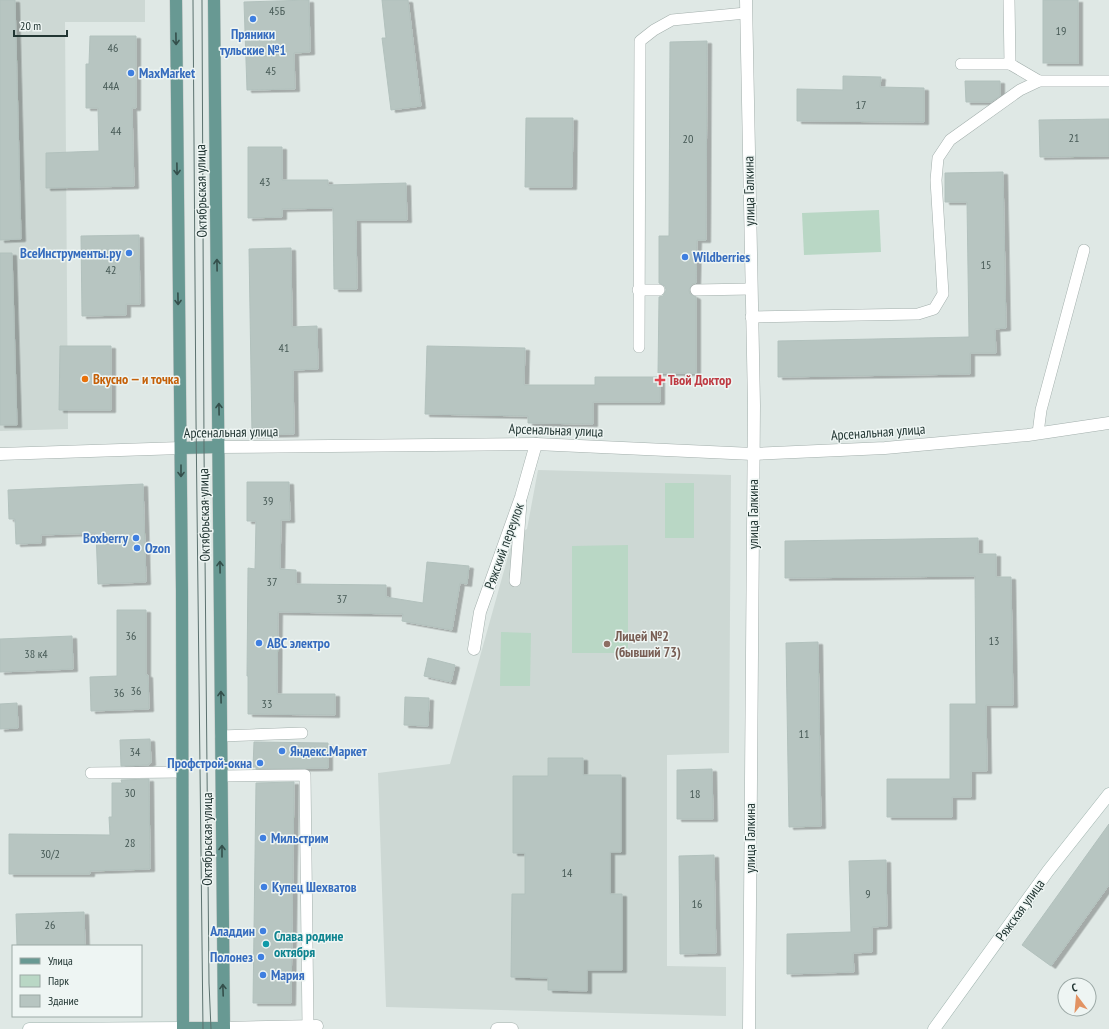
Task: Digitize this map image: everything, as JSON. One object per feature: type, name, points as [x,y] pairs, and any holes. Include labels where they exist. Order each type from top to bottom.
[{"type":"main road","name":"Октябрьская улица","points":[[176,0],[181,448],[183,1028]]},
{"type":"main road","name":"Октябрьская улица","points":[[214,0],[224,1028]]},
{"type":"main road","name":"Арсенальная улица","points":[[181,448],[218,448]]},
{"type":"main road","points":[[183,1028],[224,1028]]},
{"type":"street","name":"улица Галкина","points":[[746,0],[750,289],[754,405],[749,1029]]},
{"type":"street","name":"Арсенальная улица","points":[[218,448],[536,444],[753,454],[884,448],[1038,433],[1109,423]]},
{"type":"street","name":"Ряжский переулок","points":[[474,649],[480,612],[521,497],[536,444]]},
{"type":"street","name":"Арсенальная улица","points":[[0,454],[181,448]]},
{"type":"street","name":"Ряжская улица","points":[[934,1029],[1048,872],[1109,794]]},
{"type":"street","points":[[224,1028],[315,1027]]},
{"type":"street","points":[[29,1029],[183,1028]]},
{"type":"street","points":[[497,1029],[512,1029]]},
{"type":"lane","points":[[1009,0],[1010,64]]},
{"type":"lane","points":[[639,347],[640,41],[654,30],[672,20],[746,13]]},
{"type":"lane","points":[[961,64],[1010,64],[1038,81]]},
{"type":"lane","points":[[751,317],[918,314],[934,309],[943,294],[936,180],[938,158],[950,140],[1020,90],[1038,81],[1109,81]]},
{"type":"lane","points":[[1038,433],[1041,410],[1084,250]]},
{"type":"lane","points":[[696,290],[750,289]]},
{"type":"lane","points":[[638,290],[659,290]]},
{"type":"lane","points":[[515,581],[521,497]]},
{"type":"lane","points":[[222,736],[302,733]]},
{"type":"lane","points":[[91,773],[182,772]]},
{"type":"lane","points":[[222,776],[305,775],[315,1027]]},
{"type":"shaded area","points":[[0,0],[145,0],[145,22],[65,22],[68,429],[0,431]]},
{"type":"shaded area","name":"Лицей №2 (бывший 73)","points":[[538,470],[731,475],[729,753],[667,755],[667,966],[726,967],[726,1016],[386,1007],[378,773],[450,764],[514,535],[527,529]]},
{"type":"green space","points":[[879,210],[881,252],[804,255],[802,213]]},
{"type":"green space","points":[[665,483],[694,483],[694,538],[665,538]]},
{"type":"green space","points":[[628,545],[628,653],[572,653],[572,546]]},
{"type":"green space","points":[[501,632],[531,633],[530,686],[500,686]]},
{"type":"building","points":[[0,0],[15,0],[21,239],[0,240]]},
{"type":"building","points":[[309,0],[310,52],[294,53],[295,89],[247,90],[244,2]]},
{"type":"building","points":[[382,0],[408,0],[421,106],[391,110],[382,38],[386,38]]},
{"type":"building","points":[[1043,0],[1078,0],[1078,63],[1043,63]]},
{"type":"building","points":[[90,36],[136,36],[136,108],[132,108],[134,186],[46,188],[46,153],[99,151],[98,108],[86,108],[86,64],[89,64]]},
{"type":"building","points":[[707,41],[706,240],[697,240],[696,283],[692,284],[689,290],[690,294],[696,297],[696,373],[658,373],[659,297],[663,296],[666,290],[665,286],[659,283],[659,236],[669,236],[670,42]]},
{"type":"building","points":[[843,76],[881,77],[880,87],[924,88],[924,122],[797,121],[797,89],[843,90]]},
{"type":"building","points":[[965,81],[1000,81],[1000,96],[991,102],[966,102]]},
{"type":"building","points":[[526,118],[573,118],[572,187],[525,187]]},
{"type":"building","points":[[1109,119],[1109,156],[1040,157],[1039,120]]},
{"type":"building","points":[[248,147],[282,147],[282,180],[328,180],[328,185],[406,183],[407,220],[356,220],[357,289],[334,289],[333,208],[282,209],[282,217],[248,218]]},
{"type":"building","points":[[1003,172],[1006,328],[995,329],[996,353],[970,353],[970,374],[778,377],[778,341],[969,337],[967,202],[945,202],[945,173]]},
{"type":"building","points":[[139,235],[140,304],[126,304],[126,315],[82,316],[81,236]]},
{"type":"building","points":[[291,248],[292,327],[317,326],[318,369],[293,370],[294,434],[252,435],[249,249]]},
{"type":"building","points":[[0,253],[12,253],[17,425],[0,425]]},
{"type":"building","points":[[60,346],[111,346],[111,410],[59,410]]},
{"type":"building","points":[[427,346],[525,348],[524,385],[595,385],[595,377],[660,377],[660,402],[593,402],[593,424],[528,423],[528,416],[425,414]]},
{"type":"building","points":[[247,482],[289,482],[290,520],[281,520],[280,569],[296,570],[296,584],[386,585],[386,597],[423,603],[427,562],[469,566],[467,584],[460,583],[452,630],[402,621],[403,614],[278,612],[277,694],[335,694],[335,715],[248,714],[248,568],[255,569],[256,521],[247,521]]},
{"type":"building","points":[[143,484],[146,582],[98,584],[96,533],[41,535],[41,543],[16,544],[15,519],[9,519],[8,490]]},
{"type":"building","points":[[978,538],[978,554],[996,554],[996,577],[1011,577],[1013,705],[986,705],[987,771],[971,771],[971,797],[952,797],[952,817],[887,817],[887,779],[950,779],[950,704],[976,704],[975,576],[785,578],[785,541]]},
{"type":"building","points":[[117,610],[146,610],[146,675],[148,675],[149,709],[91,711],[90,677],[117,676]]},
{"type":"building","points":[[72,636],[73,669],[0,672],[0,639]]},
{"type":"building","points":[[818,642],[821,826],[789,827],[786,643]]},
{"type":"building","points":[[428,658],[455,665],[451,682],[424,676]]},
{"type":"building","points":[[405,697],[429,698],[428,726],[404,725]]},
{"type":"building","points":[[17,703],[18,728],[0,729],[0,704]]},
{"type":"building","points":[[150,739],[151,763],[149,763],[149,765],[121,766],[120,740]]},
{"type":"building","points":[[254,742],[328,743],[328,768],[256,769],[256,767],[253,767]]},
{"type":"building","points":[[548,758],[583,758],[583,775],[621,775],[621,852],[610,852],[610,894],[622,894],[622,970],[587,970],[587,991],[548,990],[548,978],[511,977],[512,894],[525,894],[525,853],[513,853],[513,776],[548,776]]},
{"type":"building","points":[[712,769],[713,819],[677,819],[677,770]]},
{"type":"building","points":[[149,779],[150,869],[90,871],[90,874],[9,874],[9,834],[110,835],[109,817],[112,817],[112,783],[122,783],[121,780]]},
{"type":"building","points":[[294,782],[291,1003],[253,1003],[256,783]]},
{"type":"building","points":[[1109,824],[1109,885],[1051,966],[1022,945]]},
{"type":"building","points":[[714,855],[716,953],[680,954],[679,856]]},
{"type":"building","points":[[886,860],[887,926],[872,927],[872,952],[853,953],[854,972],[787,974],[787,934],[851,932],[849,861]]},
{"type":"building","points":[[84,912],[85,945],[17,945],[16,914]]},
{"type":"tram line","points":[[193,0],[203,1029]]},
{"type":"tram line","points":[[202,0],[204,448],[209,983],[211,1029]]},
{"type":"place","name":"Пряники тульские №1","points":[[253,19]]},
{"type":"place","name":"MaxMarket","points":[[131,73]]},
{"type":"place","name":"ВсеИнструменты.ру","points":[[129,253]]},
{"type":"place","name":"Wildberries","points":[[685,257]]},
{"type":"place","name":"Вкусно — и точка","points":[[85,379]]},
{"type":"place","name":"Твой Доктор","points":[[660,380]]},
{"type":"place","name":"Boxberry","points":[[136,538]]},
{"type":"place","name":"Ozon","points":[[137,548]]},
{"type":"place","name":"АВС электро","points":[[259,643]]},
{"type":"place","name":"Лицей №2 (бывший 73)","points":[[607,644]]},
{"type":"place","name":"Яндекс.Маркет","points":[[282,751]]},
{"type":"place","name":"Профстрой-окна","points":[[260,763]]},
{"type":"place","name":"Мильстрим","points":[[263,838]]},
{"type":"place","name":"Купец Шехватов","points":[[264,887]]},
{"type":"place","name":"Аладдин","points":[[263,931]]},
{"type":"place","name":"Слава родине октября","points":[[266,944]]},
{"type":"place","name":"Полонез","points":[[261,957]]},
{"type":"place","name":"Мария","points":[[263,975]]}]
